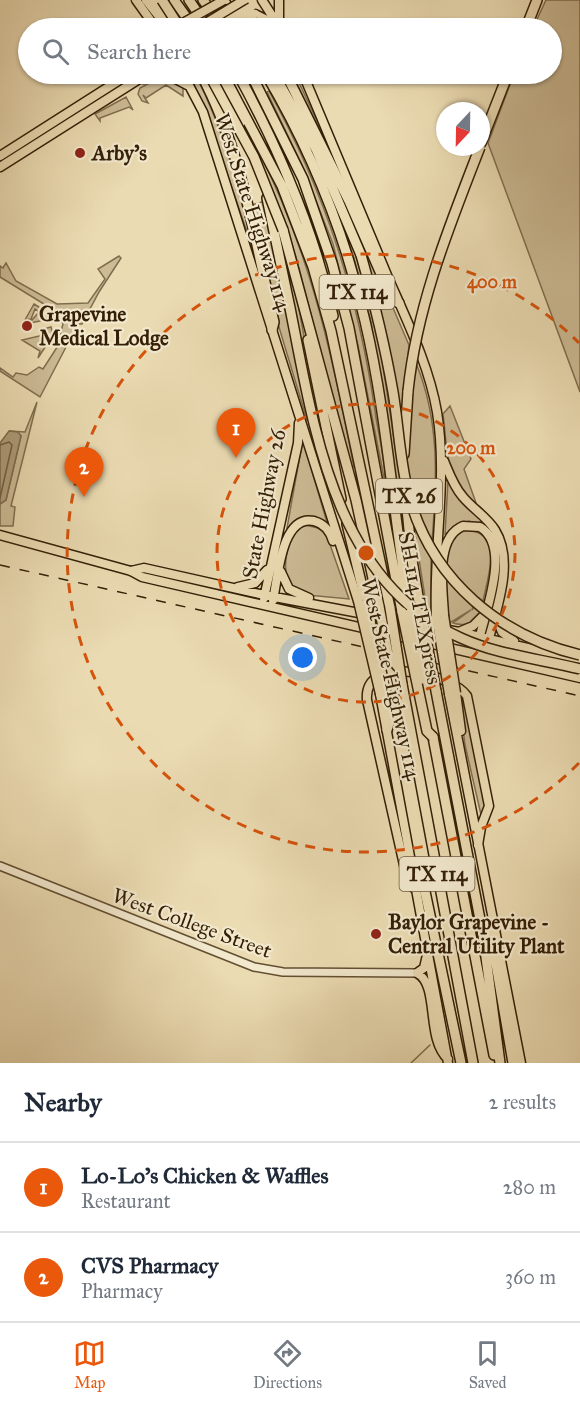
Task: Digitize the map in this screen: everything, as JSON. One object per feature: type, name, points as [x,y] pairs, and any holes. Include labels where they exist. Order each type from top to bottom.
[{"type":"highway","points":[[155,0],[167,18]]},
{"type":"highway","points":[[162,0],[174,18]]},
{"type":"highway","points":[[174,0],[188,18]]},
{"type":"highway","points":[[189,0],[201,18]]},
{"type":"highway","points":[[203,0],[216,18]]},
{"type":"highway","points":[[217,0],[230,18]]},
{"type":"highway","points":[[224,0],[238,18]]},
{"type":"highway","points":[[530,18],[537,0]]},
{"type":"highway","points":[[206,84],[224,124],[237,164],[274,322],[272,330]]},
{"type":"highway","points":[[214,84],[254,157],[283,230],[356,500],[388,654],[399,669]]},
{"type":"highway","points":[[221,84],[246,138],[262,180],[274,227],[312,420],[329,479],[351,530],[390,587],[426,619],[459,637],[485,647],[580,669]]},
{"type":"highway","name":"TX 114","points":[[228,84],[282,186],[313,267],[331,331],[390,608],[399,669],[473,1063]]},
{"type":"highway","points":[[243,84],[279,153],[307,223],[336,330],[360,445],[357,460]]},
{"type":"highway","name":"SH 114 TEXpress","points":[[256,84],[303,179],[334,270],[351,339],[406,613]]},
{"type":"highway","name":"TX 114","points":[[271,84],[318,175],[349,261],[365,321],[380,397],[406,613],[498,1063]]},
{"type":"highway","name":"TX 26","points":[[280,84],[321,159],[361,255],[389,368],[407,487],[426,539],[447,573],[490,616],[541,644],[580,655]]},
{"type":"highway","points":[[291,84],[349,201],[392,299],[399,303]]},
{"type":"highway","points":[[490,120],[504,84]]},
{"type":"highway","points":[[476,156],[441,244],[411,360],[404,432],[405,488],[410,551],[483,935],[498,1063]]},
{"type":"highway","points":[[304,305],[303,315],[360,601],[383,694],[391,716],[387,730]]},
{"type":"highway","points":[[411,867],[423,882],[461,1063]]},
{"type":"highway","points":[[494,922],[491,935],[513,1063]]},
{"type":"main road","points":[[136,0],[148,18]]},
{"type":"main road","points":[[146,0],[160,18]]},
{"type":"main road","points":[[192,18],[224,0]]},
{"type":"main road","points":[[219,18],[262,0],[274,18]]},
{"type":"main road","points":[[279,0],[280,18]]},
{"type":"main road","points":[[248,5],[266,18]]},
{"type":"main road","points":[[230,18],[248,5]]},
{"type":"main road","points":[[238,18],[248,5]]},
{"type":"main road","points":[[0,167],[116,84]]},
{"type":"main road","points":[[0,156],[130,84]]},
{"type":"main road","points":[[184,84],[190,87]]},
{"type":"main road","name":"West State Highway 114","points":[[189,84],[203,112],[299,419],[360,601]]},
{"type":"main road","points":[[307,84],[399,303],[434,398],[442,457],[435,576],[440,616],[465,776],[521,1063]]},
{"type":"main road","name":"State Highway 26","points":[[269,596],[270,565],[298,443],[299,419]]},
{"type":"main road","points":[[442,457],[463,497],[484,516],[496,531],[502,547],[503,575],[495,614],[489,638],[480,653]]},
{"type":"main road","points":[[267,606],[280,568],[287,537],[294,526],[306,521],[320,523],[330,532],[350,593],[360,601]]},
{"type":"main road","points":[[440,616],[446,544],[453,531],[469,525],[485,530],[495,549],[495,571],[480,636],[480,653]]},
{"type":"main road","points":[[0,535],[131,571],[142,577],[480,653],[580,678]]},
{"type":"main road","points":[[232,588],[255,583],[270,565]]},
{"type":"main road","points":[[131,571],[144,568],[269,596],[349,609],[480,636],[580,660]]},
{"type":"main road","points":[[280,568],[285,586],[293,592],[344,604],[349,609]]},
{"type":"main road","points":[[495,614],[502,632],[522,646]]},
{"type":"main road","points":[[459,632],[473,626],[485,615]]},
{"type":"main road","points":[[415,889],[408,883],[367,700],[367,689],[380,674],[391,671],[428,677],[459,687],[467,696],[489,806],[481,827],[478,845]]},
{"type":"main road","name":"West State Highway 114","points":[[387,730],[448,1061]]},
{"type":"main road","points":[[427,943],[426,963],[417,973],[426,982],[435,1036],[440,1050],[448,1061]]},
{"type":"street","name":"West College Street","points":[[0,866],[254,967],[283,972],[417,973]]},
{"type":"shaded area","points":[[546,0],[580,0],[580,392],[490,148],[490,138],[510,84],[562,84],[562,18],[538,18]]},
{"type":"shaded area","points":[[148,84],[177,84],[183,88],[183,96],[166,85],[146,98],[143,95],[148,103],[142,101],[138,94],[140,88]]},
{"type":"shaded area","points":[[194,84],[200,84],[224,141],[256,258]]},
{"type":"shaded area","points":[[296,84],[300,84],[341,173]]},
{"type":"shaded area","points":[[269,91],[307,168],[323,207],[349,286],[368,368],[383,456],[385,483],[358,346],[333,244],[301,163],[267,92]]},
{"type":"shaded area","points":[[126,97],[133,110],[129,107],[100,118],[100,121],[95,114]]},
{"type":"shaded area","points":[[245,125],[267,168],[301,251],[325,334],[354,467],[351,467],[296,257],[282,214]]},
{"type":"shaded area","points":[[327,184],[357,254],[378,333],[401,485],[397,486],[371,322],[354,258]]},
{"type":"shaded area","points":[[265,201],[309,420],[307,420],[272,304],[252,205]]},
{"type":"shaded area","points":[[344,201],[347,201],[409,345],[401,425],[372,277]]},
{"type":"shaded area","points":[[278,230],[298,304],[317,406],[313,407]]},
{"type":"shaded area","points":[[119,256],[121,258],[82,324],[78,324],[40,397],[0,371],[0,368],[13,377],[16,373],[27,375],[39,367],[43,369],[63,338],[60,335],[63,324],[57,312],[0,277],[0,266],[3,268],[6,263],[16,281],[57,304],[88,303],[105,279],[98,269]]},
{"type":"shaded area","points":[[34,304],[47,312],[50,319],[25,324],[26,321],[32,320],[39,312],[35,309],[31,319],[25,320]]},
{"type":"shaded area","points":[[51,327],[53,335],[38,358],[40,351],[22,340],[48,334],[47,328]]},
{"type":"shaded area","points":[[416,363],[429,407],[435,451],[432,541],[415,506],[408,478],[408,429]]},
{"type":"shaded area","points":[[37,402],[11,506],[15,507],[13,526],[0,526],[0,504],[6,500],[21,436],[9,431],[25,432]]},
{"type":"shaded area","points":[[450,406],[471,459],[464,469],[476,503],[458,488],[449,464],[443,414]]},
{"type":"shaded area","points":[[302,444],[304,444],[328,526],[319,521],[287,528]]},
{"type":"shaded area","points":[[448,481],[489,528],[469,521],[445,534]]},
{"type":"shaded area","points":[[412,515],[431,555],[431,617],[428,616]]},
{"type":"shaded area","points":[[305,525],[322,529],[326,533],[349,599],[307,595],[288,584],[287,551],[293,535]]},
{"type":"shaded area","points":[[466,530],[478,533],[486,539],[490,548],[490,570],[482,605],[446,565],[449,549],[454,540]]},
{"type":"shaded area","points":[[446,577],[473,606],[472,610],[474,607],[481,613],[472,622],[462,625],[453,623],[471,610],[448,624]]},
{"type":"shaded area","points":[[459,698],[462,698],[465,703],[486,804],[482,819],[465,745]]},
{"type":"water","points":[[9,431],[18,432],[21,436],[6,500],[0,504],[0,443]]},
{"type":"waterway","points":[[411,1063],[430,1045]]},
{"type":"railway","points":[[0,565],[580,696]]},
{"type":"place","name":"Arby's","points":[[80,153]]},
{"type":"place","name":"Grapevine Medical Lodge","points":[[27,326]]},
{"type":"place","name":"Lo-Lo's Chicken & Waffles","points":[[236,458]]},
{"type":"place","name":"CVS Pharmacy","points":[[84,497]]},
{"type":"place","name":"Baylor Grapevine - Central Utility Plant","points":[[376,934]]}]
